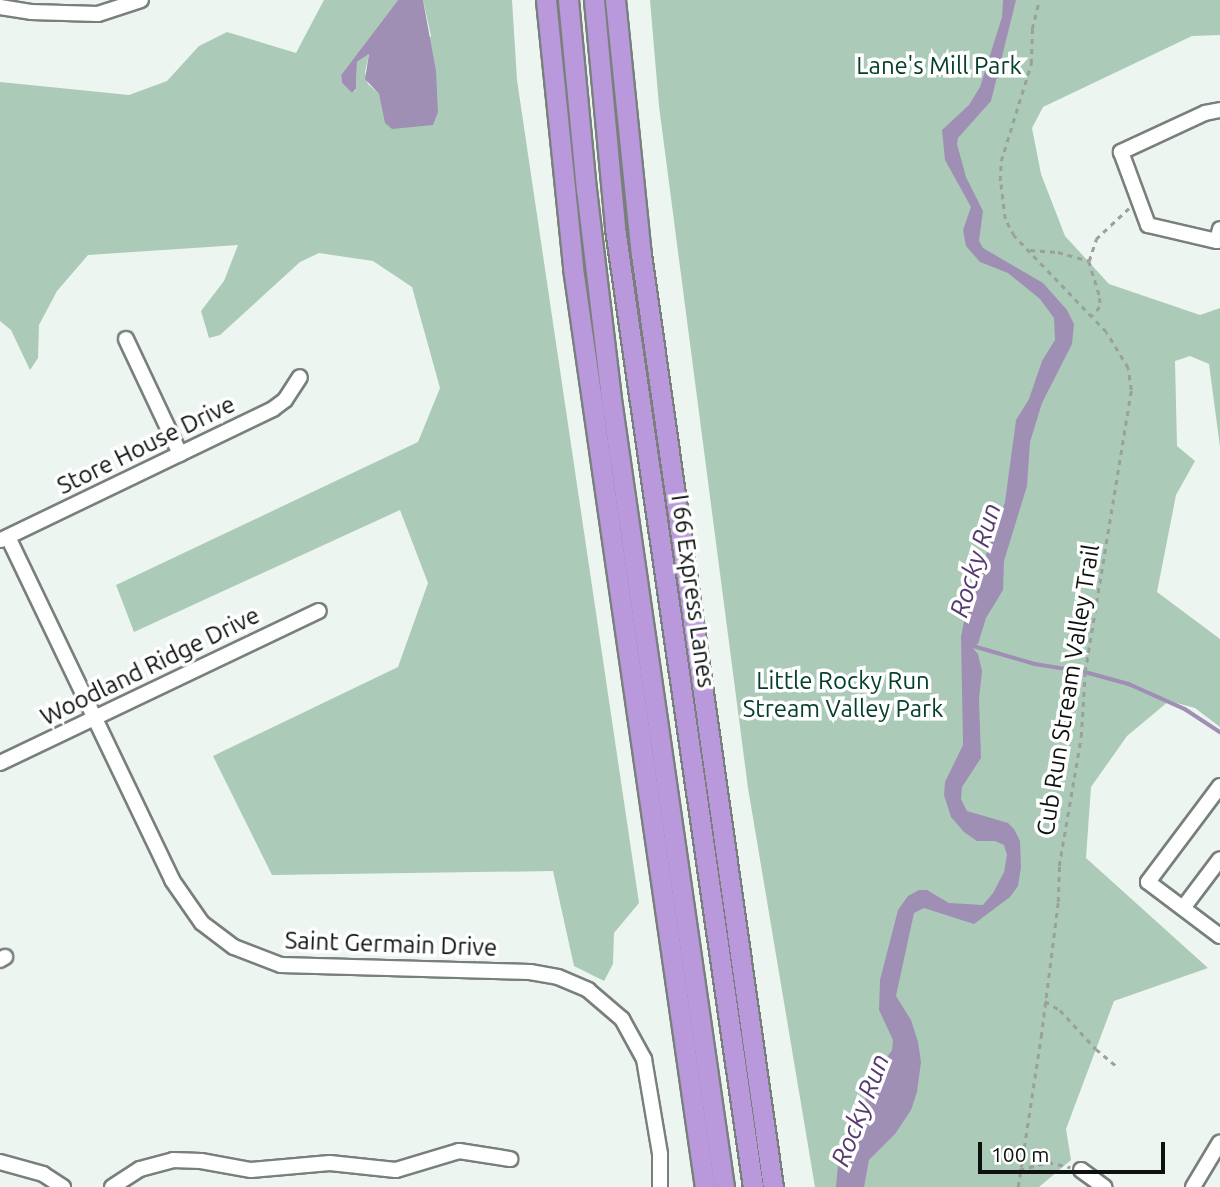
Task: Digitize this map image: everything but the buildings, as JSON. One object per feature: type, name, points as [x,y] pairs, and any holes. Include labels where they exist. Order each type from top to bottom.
[{"type":"highway","points":[[546,0],[573,268],[705,1187]]},
{"type":"highway","points":[[568,0],[586,189],[611,393],[724,1187]]},
{"type":"highway","name":"I 66 Express Lanes","points":[[594,0],[615,228],[753,1187]]},
{"type":"highway","points":[[615,0],[642,254],[773,1187]]},
{"type":"street","points":[[0,6],[31,12],[98,14],[141,0]]},
{"type":"street","points":[[1220,110],[1205,113],[1121,152],[1148,225],[1217,241],[1220,229]]},
{"type":"street","points":[[126,339],[180,454]]},
{"type":"street","name":"Store House Drive","points":[[4,539],[273,409],[285,400],[300,377]]},
{"type":"street","name":"Saint Germain Drive","points":[[4,539],[179,894],[202,923],[234,947],[266,961],[299,967],[545,973],[568,980],[606,1003],[630,1030],[645,1059],[660,1154],[660,1187]]},
{"type":"street","name":"Woodland Ridge Drive","points":[[0,763],[319,611]]},
{"type":"street","points":[[1220,786],[1148,882],[1220,936]]},
{"type":"street","points":[[1183,908],[1220,859]]},
{"type":"street","points":[[1193,1187],[1220,1142]]},
{"type":"street","points":[[112,1187],[140,1169],[173,1160],[201,1161],[251,1170],[330,1163],[396,1170],[459,1151],[510,1158]]},
{"type":"street","points":[[0,1162],[43,1174],[63,1187]]},
{"type":"street","points":[[1081,1170],[1104,1187]]},
{"type":"path","name":"Cub Run Stream Valley Trail","points":[[1018,1187],[1058,902],[1059,866],[1081,737],[1085,672],[1131,390],[1128,368],[1118,350],[1092,316],[1014,236],[1005,219],[1000,181],[1004,142],[1031,64],[1032,29],[1039,0]]},
{"type":"path","points":[[1092,316],[1100,307],[1089,261],[1090,250],[1105,228],[1139,200]]},
{"type":"path","points":[[1030,250],[1058,253],[1089,261]]},
{"type":"path","points":[[1045,1001],[1060,1010],[1096,1049],[1119,1068]]},
{"type":"path","points":[[1019,1170],[1048,1162],[1081,1170]]},
{"type":"green space","points":[[324,0],[398,0],[341,75],[342,83],[352,93],[356,90],[357,62],[369,54],[365,72],[368,84],[379,94],[381,101],[431,36],[423,0],[512,0],[517,80],[639,903],[614,933],[613,964],[604,981],[574,966],[553,871],[272,875],[213,756],[398,667],[428,583],[400,510],[134,632],[116,585],[418,442],[440,388],[412,287],[373,261],[319,253],[300,262],[220,335],[209,338],[201,311],[224,281],[238,245],[88,255],[57,291],[39,325],[38,358],[30,370],[11,330],[0,321],[0,82],[129,95],[167,81],[199,46],[227,32],[296,53]]},
{"type":"green space","points":[[650,0],[1220,0],[1220,35],[1192,36],[1043,107],[1032,128],[1041,174],[1065,236],[1109,284],[1200,315],[1220,308],[1220,447],[1209,364],[1190,356],[1175,361],[1177,446],[1195,461],[1176,495],[1157,592],[1220,639],[1220,727],[1195,708],[1169,701],[1127,736],[1091,787],[1086,858],[1208,968],[1114,1001],[1066,1129],[1071,1160],[1039,1187],[815,1187],[748,788],[659,106]]},
{"type":"shaded area","points":[[398,0],[423,0],[436,71],[438,112],[433,125],[392,129],[385,123],[379,94],[365,79],[369,54],[357,62],[356,89],[352,93],[342,83],[341,75]]},
{"type":"shaded area","name":"Rocky Run","points":[[1003,0],[1016,0],[991,101],[958,138],[957,144],[966,177],[983,211],[979,241],[983,248],[1043,283],[1067,310],[1074,324],[1072,344],[1042,403],[1030,442],[1027,486],[1004,561],[1003,590],[986,618],[978,644],[971,646],[978,654],[982,671],[979,699],[981,758],[962,787],[961,799],[967,811],[1008,823],[1014,829],[1020,841],[1021,867],[1018,886],[1010,897],[974,924],[924,908],[914,913],[896,996],[911,1020],[918,1042],[921,1062],[917,1092],[911,1110],[895,1134],[869,1160],[864,1187],[836,1187],[838,1164],[855,1145],[869,1084],[892,1050],[893,1040],[879,1010],[880,980],[898,910],[908,896],[919,890],[927,890],[949,903],[983,905],[1004,872],[1007,855],[1004,845],[995,841],[977,841],[964,832],[951,817],[944,795],[945,782],[963,745],[961,637],[966,611],[1005,502],[1016,420],[1029,399],[1042,361],[1055,340],[1054,318],[1040,299],[1008,273],[980,262],[966,246],[963,230],[971,207],[945,160],[942,130],[969,105],[980,87],[1002,17]]},
{"type":"waterway","points":[[970,645],[1035,664],[1085,672],[1129,684],[1185,709],[1220,732]]},
{"type":"park label","name":"Lane's Mill Park","points":[[939,66]]},
{"type":"park label","name":"Little Rocky Run Stream Valley Park","points":[[843,695]]}]
